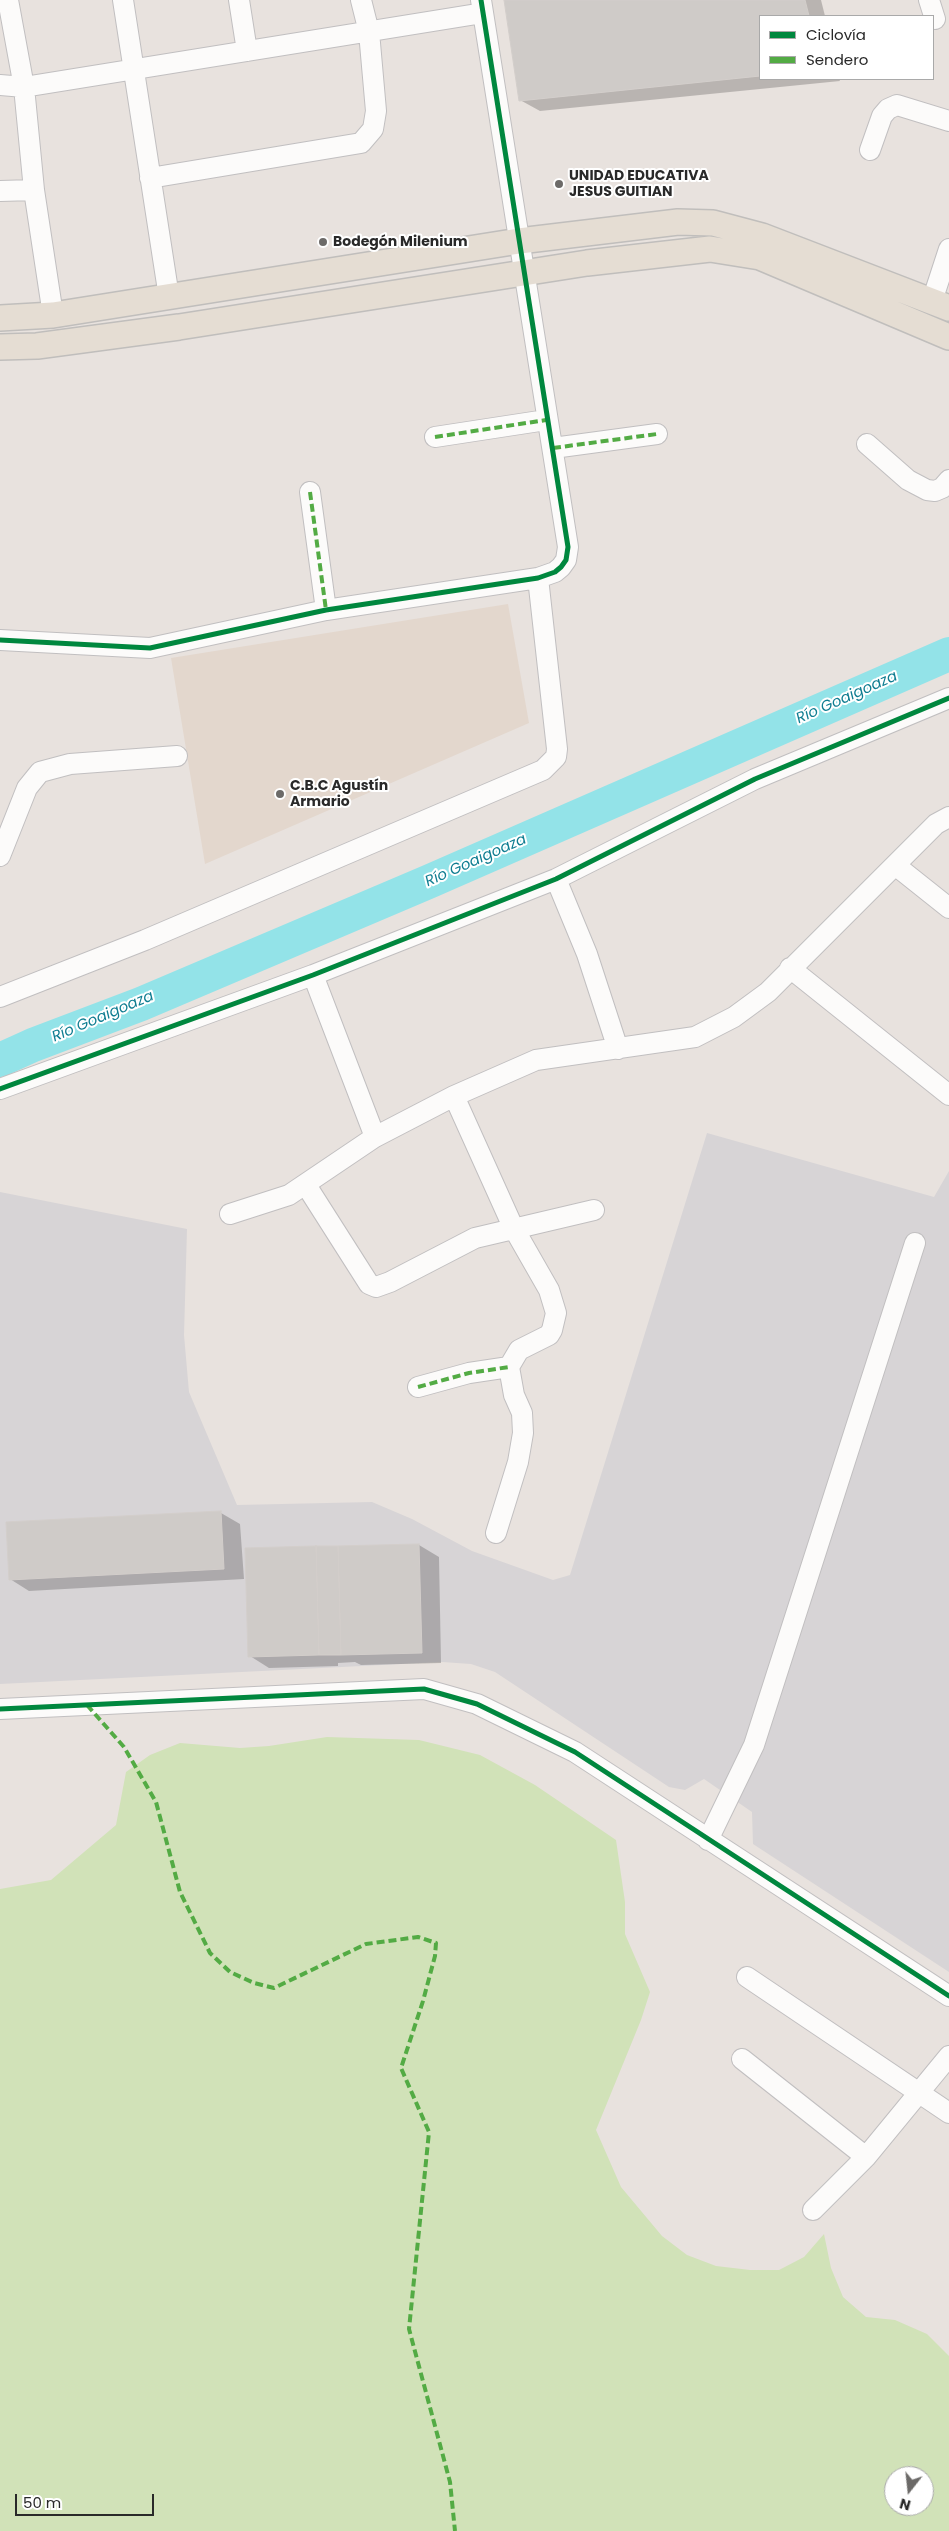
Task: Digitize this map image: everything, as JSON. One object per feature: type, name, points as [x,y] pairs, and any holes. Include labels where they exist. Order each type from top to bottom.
[{"type":"main road","points":[[0,318],[53,315],[519,241],[678,222],[713,223],[762,236],[883,296],[949,337]]},
{"type":"main road","points":[[0,347],[37,346],[179,327],[587,263],[710,249],[760,257],[883,296],[940,305]]},
{"type":"street","points":[[8,0],[24,87],[34,190],[53,315]]},
{"type":"street","points":[[122,0],[169,297]]},
{"type":"street","points":[[239,0],[247,52]]},
{"type":"street","points":[[150,178],[361,143],[373,129],[376,111],[369,32],[361,0]]},
{"type":"street","points":[[0,85],[24,87],[247,52],[369,32],[482,6],[546,420],[568,547],[566,560],[561,567],[555,572],[538,578],[326,610],[150,648],[0,640]]},
{"type":"street","points":[[870,150],[882,116],[888,108],[897,105],[949,121]]},
{"type":"street","points":[[0,191],[34,190]]},
{"type":"street","points":[[940,305],[949,249]]},
{"type":"street","points":[[435,438],[546,420]]},
{"type":"street","points":[[552,448],[657,434]]},
{"type":"street","points":[[867,444],[908,480],[927,490],[942,488],[949,480]]},
{"type":"street","points":[[310,492],[326,610]]},
{"type":"street","points":[[0,997],[146,940],[543,770],[556,758],[557,749],[538,578]]},
{"type":"street","points":[[0,1090],[313,975],[556,879],[755,779],[949,698]]},
{"type":"street","points":[[0,856],[26,788],[40,772],[70,764],[177,756]]},
{"type":"street","points":[[230,1214],[289,1194],[306,1185],[376,1137],[454,1096],[536,1060],[695,1037],[734,1017],[768,992],[936,824],[949,817]]},
{"type":"street","points":[[895,865],[949,908]]},
{"type":"street","points":[[556,879],[587,954],[618,1049]]},
{"type":"street","points":[[790,968],[949,1095]]},
{"type":"street","points":[[313,975],[376,1137]]},
{"type":"street","points":[[454,1096],[513,1228],[549,1290],[556,1313],[549,1335],[519,1350],[509,1367],[514,1395],[522,1413],[523,1433],[518,1462],[496,1533]]},
{"type":"street","points":[[306,1185],[369,1284],[376,1287],[390,1282],[474,1238],[594,1210]]},
{"type":"street","points":[[708,1840],[754,1745],[915,1243]]},
{"type":"street","points":[[418,1387],[469,1373],[509,1367]]},
{"type":"street","points":[[0,1708],[424,1689],[477,1704],[575,1752],[949,1996]]},
{"type":"street","points":[[747,1977],[949,2113]]},
{"type":"street","points":[[813,2210],[866,2157],[949,2056]]},
{"type":"street","points":[[742,2059],[866,2157]]},
{"type":"shaded area","name":"C.B.C Agustín Armario","points":[[508,604],[529,723],[205,864],[171,658]]},
{"type":"shaded area","points":[[707,1133],[934,1197],[949,1171],[949,1972],[753,1844],[752,1812],[704,1779],[685,1790],[669,1787],[495,1672],[471,1664],[442,1662],[0,1684],[0,1192],[187,1229],[184,1335],[189,1392],[237,1505],[372,1502],[412,1519],[472,1551],[553,1580],[570,1575]]},
{"type":"green space","points":[[327,1737],[419,1740],[480,1755],[535,1785],[616,1840],[625,1902],[625,1934],[650,1992],[641,2020],[596,2130],[621,2187],[662,2236],[687,2255],[716,2266],[750,2270],[779,2270],[804,2257],[824,2234],[831,2268],[843,2297],[866,2317],[895,2320],[927,2334],[949,2356],[949,2531],[0,2531],[0,1889],[51,1880],[116,1825],[126,1772],[150,1755],[180,1743],[240,1748],[269,1746]]},
{"type":"building","points":[[504,0],[805,0],[809,15],[759,15],[759,76],[519,101]]},
{"type":"building","points":[[221,1511],[224,1569],[9,1580],[6,1522]]},
{"type":"building","points":[[419,1544],[422,1653],[341,1655],[338,1546]]},
{"type":"building","points":[[316,1546],[319,1655],[248,1657],[245,1548]]},
{"type":"building","points":[[316,1546],[338,1546],[341,1655],[319,1655]]},
{"type":"waterway","name":"Río Goaigoaza","points":[[0,1060],[33,1045],[141,1004],[428,882],[949,654]]},
{"type":"marked path","points":[[435,437],[546,420]]},
{"type":"marked path","points":[[553,448],[657,434]]},
{"type":"marked path","points":[[310,492],[326,610]]},
{"type":"marked path","points":[[418,1387],[469,1373],[509,1367]]},
{"type":"marked path","points":[[87,1705],[124,1747],[156,1802],[180,1892],[210,1953],[230,1972],[254,1983],[274,1988],[366,1944],[418,1937],[436,1943],[435,1956],[423,2001],[401,2068],[429,2132],[409,2329],[450,2482],[455,2531]]},
{"type":"cycle path","points":[[0,640],[150,648],[326,610],[538,578],[555,572],[561,567],[566,560],[568,547],[481,0]]},
{"type":"cycle path","points":[[0,1089],[313,975],[556,879],[755,779],[949,698]]},
{"type":"cycle path","points":[[0,1709],[424,1689],[477,1704],[575,1752],[949,1996]]},
{"type":"place","name":"UNIDAD EDUCATIVA JESUS GUITIAN","points":[[559,184]]},
{"type":"place","name":"Bodegón Milenium","points":[[323,242]]},
{"type":"place","name":"C.B.C Agustín Armario","points":[[280,794]]}]
